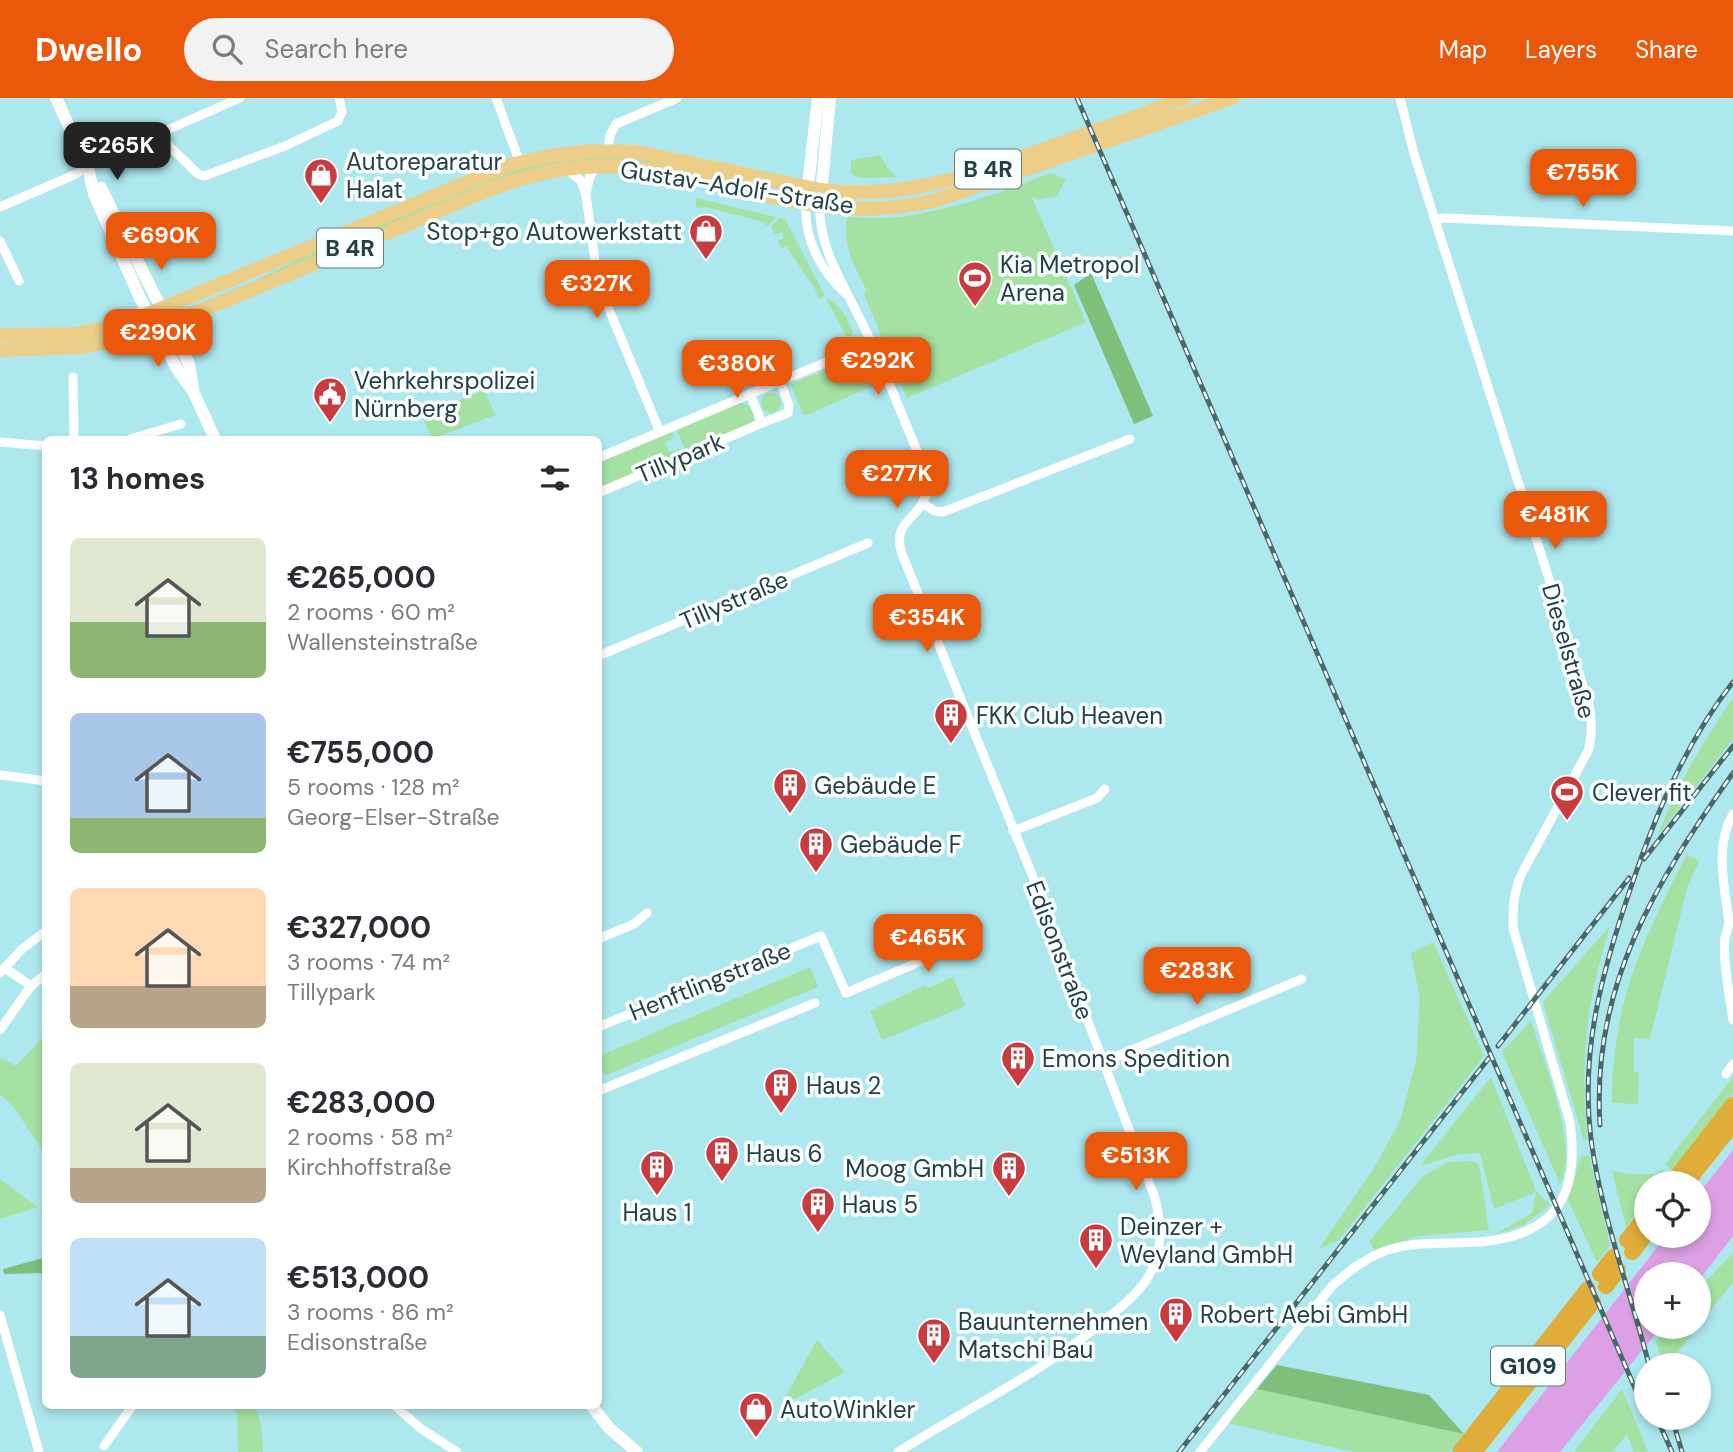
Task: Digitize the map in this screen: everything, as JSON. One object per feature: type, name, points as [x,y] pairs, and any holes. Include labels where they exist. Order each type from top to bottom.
[{"type":"highway","points":[[1681,1171],[1733,1105]]},
{"type":"highway","points":[[1696,1171],[1733,1124]]},
{"type":"highway","points":[[1603,1280],[1616,1263]]},
{"type":"highway","name":"G109","points":[[1460,1452],[1590,1295],[1474,1452]]},
{"type":"main road","name":"Gustav-Adolf-Straße","points":[[1128,126],[1185,98]]},
{"type":"main road","name":"Gustav-Adolf-Straße","points":[[162,326],[481,194],[524,178],[566,169],[597,166],[660,172],[813,204],[868,209],[922,204],[1128,126],[1232,98]]},
{"type":"main road","name":"Gustav-Adolf-Straße","points":[[154,312],[475,179],[520,163],[563,153],[608,150],[670,157],[815,189],[866,193],[920,188],[1045,156]]},
{"type":"main road","name":"B 4R","points":[[0,335],[88,333],[119,326],[154,312]]},
{"type":"main road","name":"B 4R","points":[[0,350],[90,346],[119,341],[162,326]]},
{"type":"street","points":[[56,98],[88,168],[100,185],[154,312],[189,364],[193,391],[214,436]]},
{"type":"street","points":[[0,207],[240,98]]},
{"type":"street","points":[[161,134],[198,174],[204,176],[285,146],[338,121],[342,112],[339,98]]},
{"type":"street","points":[[496,98],[520,163]]},
{"type":"street","name":"Gustav-Adolf-Straße","points":[[608,150],[611,131],[616,124],[677,98]]},
{"type":"street","points":[[815,189],[818,98]]},
{"type":"street","points":[[830,98],[813,204],[823,239],[872,344],[923,466],[927,486],[922,503],[935,511],[943,512],[1130,439]]},
{"type":"street","name":"Dieselstraße","points":[[1393,98],[1403,115]]},
{"type":"street","name":"Dieselstraße","points":[[1200,1452],[1332,1286],[1353,1268],[1377,1255],[1410,1245],[1487,1241],[1513,1236],[1549,1217],[1563,1198],[1570,1181],[1574,1152],[1570,1122],[1513,928],[1514,892],[1588,751],[1592,723],[1589,705],[1434,219],[1400,98]]},
{"type":"street","name":"Tillypark","points":[[586,195],[590,176],[597,166]]},
{"type":"street","name":"Tillypark","points":[[566,169],[581,180],[586,195],[598,283],[660,432]]},
{"type":"street","points":[[813,204],[805,213],[816,256],[836,284],[851,299]]},
{"type":"street","points":[[1434,219],[1733,231]]},
{"type":"street","points":[[0,240],[12,271],[19,281]]},
{"type":"street","name":"Tillypark","points":[[602,456],[872,344]]},
{"type":"street","points":[[73,377],[74,436]]},
{"type":"street","name":"Tillypark","points":[[602,491],[788,413],[789,405],[780,382]]},
{"type":"street","points":[[750,394],[762,423]]},
{"type":"street","points":[[140,436],[181,424]]},
{"type":"street","points":[[0,452],[0,443],[42,446]]},
{"type":"street","name":"Edisonstraße","points":[[898,1452],[1084,1338],[1142,1285],[1152,1270],[1160,1238],[1159,1213],[1103,1062],[965,707],[904,562],[899,537],[903,526],[922,503]]},
{"type":"street","name":"Tillystraße","points":[[602,654],[868,543]]},
{"type":"street","points":[[0,775],[42,780]]},
{"type":"street","points":[[1013,831],[1097,798],[1105,789]]},
{"type":"street","points":[[1733,814],[1725,837],[1723,869],[1725,910],[1731,923],[1725,938],[1733,1020]]},
{"type":"street","points":[[602,937],[634,924],[647,913]]},
{"type":"street","name":"Henftlingstraße","points":[[602,1025],[821,936],[846,993],[944,951],[948,942],[938,918]]},
{"type":"street","points":[[31,986],[2,970],[22,949],[42,934]]},
{"type":"street","points":[[0,1030],[31,986],[42,977]]},
{"type":"street","points":[[1103,1062],[1303,979]]},
{"type":"street","points":[[602,1089],[815,1003]]},
{"type":"street","points":[[1726,1074],[1733,1064]]},
{"type":"street","points":[[0,1315],[39,1452]]},
{"type":"street","points":[[104,1446],[130,1409]]},
{"type":"street","points":[[399,1409],[420,1428],[457,1452]]},
{"type":"street","points":[[594,1409],[609,1428],[637,1452]]},
{"type":"green space","points":[[880,155],[888,169],[897,177],[861,178],[851,174],[851,160]]},
{"type":"green space","points":[[631,156],[788,191],[681,170],[590,163],[372,235],[183,310],[254,281],[316,251],[523,167],[572,157]]},
{"type":"green space","name":"Kia Metropol Arena","points":[[1051,173],[1066,179],[1057,196],[1036,200],[1035,197],[1032,198],[1086,322],[907,398],[864,294],[866,289],[850,255],[846,237],[847,217],[892,218],[944,209]]},
{"type":"green space","points":[[696,198],[776,217],[768,226],[760,221],[705,207],[696,208]]},
{"type":"green space","points":[[780,218],[785,219],[825,296],[819,299],[786,246],[781,248],[778,241],[784,238],[782,232],[775,234],[771,227]]},
{"type":"green space","points":[[1091,273],[1153,416],[1134,424],[1074,285]]},
{"type":"green space","points":[[826,298],[839,308],[848,321],[853,332],[848,340]]},
{"type":"green space","points":[[864,359],[875,385],[807,415],[803,414],[791,386],[795,382],[851,361]]},
{"type":"green space","points":[[484,390],[495,415],[440,436],[431,436],[422,416]]},
{"type":"green space","points":[[771,393],[778,396],[781,403],[778,410],[771,413],[764,410],[761,403],[764,396]]},
{"type":"green space","points":[[741,403],[752,410],[752,423],[686,452],[677,430]]},
{"type":"green space","points":[[672,432],[674,438],[665,442],[669,452],[679,450],[681,454],[602,487],[602,462]]},
{"type":"green space","points":[[1733,698],[1733,739],[1658,835],[1691,764]]},
{"type":"green space","points":[[1687,854],[1699,861],[1687,888],[1650,1039],[1634,1038],[1634,1072],[1639,1073],[1638,1104],[1612,1103],[1613,1067],[1624,1003],[1643,945]]},
{"type":"green space","points":[[1610,926],[1594,985],[1588,1021],[1585,1050],[1587,1139],[1584,1141],[1543,1002]]},
{"type":"green space","points":[[1433,942],[1484,1056],[1339,1240],[1318,1250],[1374,1168],[1400,1121],[1416,1061],[1420,998],[1411,953]]},
{"type":"green space","points":[[810,967],[818,987],[604,1076],[602,1055]]},
{"type":"green space","points":[[953,977],[965,1006],[882,1040],[870,1011],[923,986],[929,988]]},
{"type":"green space","points":[[1531,1021],[1563,1126],[1565,1168],[1560,1184],[1502,1052]]},
{"type":"green space","points":[[42,1038],[42,1150],[13,1106],[0,1094],[0,1058],[16,1066]]},
{"type":"green space","points":[[1491,1077],[1536,1191],[1550,1205],[1524,1225],[1494,1235],[1532,1213],[1536,1192],[1494,1209],[1480,1153],[1460,1154],[1420,1166]]},
{"type":"green space","points":[[1733,1077],[1733,1093],[1672,1170],[1665,1164]]},
{"type":"green space","points":[[1589,1155],[1610,1245],[1597,1262],[1566,1196],[1574,1181],[1580,1157]]},
{"type":"green space","points":[[1473,1161],[1479,1165],[1489,1230],[1418,1236],[1375,1250],[1369,1242],[1423,1176],[1448,1162]]},
{"type":"green space","points":[[1612,1171],[1634,1174],[1634,1216],[1626,1227]]},
{"type":"green space","points":[[0,1179],[38,1207],[0,1219]]},
{"type":"green space","points":[[1733,1253],[1733,1282],[1711,1310],[1711,1276]]},
{"type":"green space","points":[[42,1258],[42,1273],[4,1274],[3,1269]]},
{"type":"green space","points":[[1689,1339],[1678,1353],[1660,1353],[1656,1341]]},
{"type":"green space","points":[[817,1340],[845,1372],[780,1407]]},
{"type":"green space","points":[[1277,1365],[1429,1395],[1464,1434],[1257,1389]]},
{"type":"green space","points":[[1257,1389],[1464,1434],[1449,1452],[1353,1452],[1228,1423]]},
{"type":"green space","points":[[1622,1389],[1634,1418],[1634,1430],[1639,1430],[1648,1452],[1634,1452],[1627,1434],[1612,1452],[1574,1452]]},
{"type":"green space","points":[[233,1409],[255,1409],[260,1421],[263,1452],[238,1452],[237,1414]]},
{"type":"shaded area","points":[[1733,1150],[1733,1236],[1711,1264],[1711,1262],[1646,1262],[1657,1248],[1711,1248],[1711,1178]]},
{"type":"shaded area","points":[[1634,1277],[1634,1339],[1651,1339],[1640,1353],[1634,1353],[1634,1360],[1560,1452],[1497,1452]]},
{"type":"railway","points":[[1077,98],[1634,1386]]},
{"type":"railway","points":[[1646,1353],[1609,1224],[1591,1139],[1588,1106],[1591,1043],[1602,982],[1650,835],[1686,755],[1733,682]]},
{"type":"railway","points":[[1644,859],[1733,746]]},
{"type":"railway","points":[[1600,1125],[1600,1074],[1606,1027],[1618,981],[1634,938],[1678,854],[1733,773]]},
{"type":"railway","points":[[1498,1046],[1629,878]]},
{"type":"railway","points":[[1179,1452],[1489,1058]]},
{"type":"railway","points":[[1662,1430],[1672,1452]]},
{"type":"railway","points":[[1676,1430],[1682,1452]]},
{"type":"place","name":"Autoreparatur Halat","points":[[321,205]]},
{"type":"place","name":"Stop+go Autowerkstatt","points":[[706,261]]},
{"type":"place","name":"Kia Metropol Arena","points":[[975,308]]},
{"type":"place","name":"Vehrkehrspolizei Nürnberg","points":[[330,424]]},
{"type":"place","name":"FKK Club Heaven","points":[[951,745]]},
{"type":"place","name":"Gebäude E","points":[[790,815]]},
{"type":"place","name":"Clever fit","points":[[1567,822]]},
{"type":"place","name":"Gebäude F","points":[[816,874]]},
{"type":"place","name":"Emons Spedition","points":[[1018,1088]]},
{"type":"place","name":"Haus 2","points":[[781,1115]]},
{"type":"place","name":"Haus 6","points":[[722,1183]]},
{"type":"place","name":"Haus 1","points":[[657,1197]]},
{"type":"place","name":"Moog GmbH","points":[[1009,1198]]},
{"type":"place","name":"Haus 5","points":[[818,1234]]},
{"type":"place","name":"Deinzer + Weyland GmbH","points":[[1096,1270]]},
{"type":"place","name":"Robert Aebi GmbH","points":[[1176,1344]]},
{"type":"place","name":"Bauunternehmen Matschi Bau","points":[[934,1365]]},
{"type":"place","name":"AutoWinkler","points":[[756,1439]]}]
